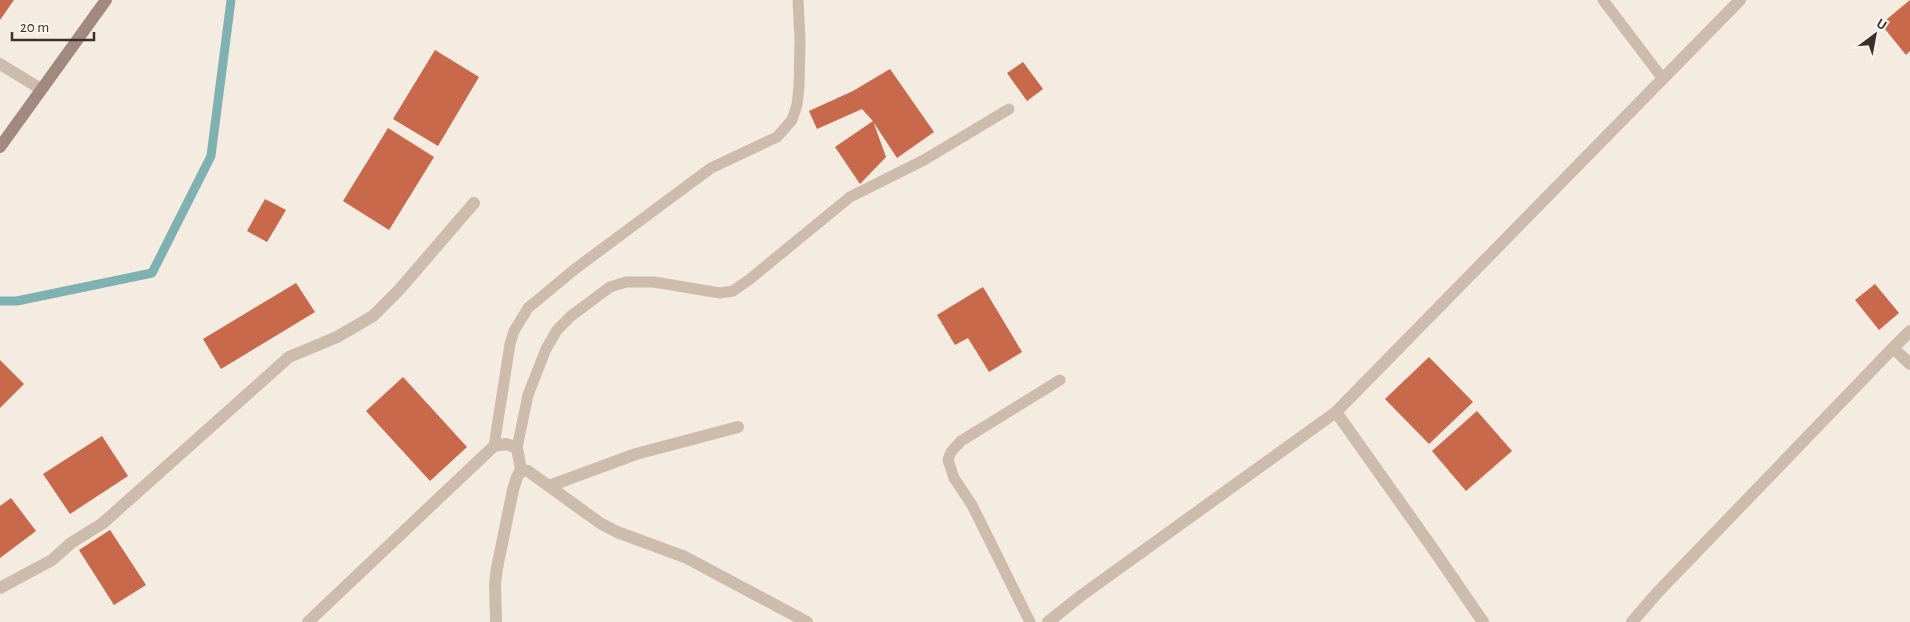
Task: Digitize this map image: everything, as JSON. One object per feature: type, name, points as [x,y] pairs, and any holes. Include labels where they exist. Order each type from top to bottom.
[{"type":"street","points":[[0,147],[106,0]]},
{"type":"street","points":[[1048,622],[1082,595],[1336,412],[1740,0]]},
{"type":"street","points":[[0,64],[41,88]]},
{"type":"street","points":[[0,588],[52,560],[71,543],[102,523],[289,356],[337,336],[373,316],[399,290],[474,203]]},
{"type":"street","points":[[1632,622],[1658,592],[1910,331]]},
{"type":"street","points":[[1893,348],[1910,364]]},
{"type":"street","points":[[1336,412],[1483,622]]},
{"type":"street","points":[[549,486],[636,454],[738,427]]},
{"type":"street","points":[[308,622],[499,443],[517,448],[521,470],[516,477],[497,568],[495,583],[496,622]]},
{"type":"street","points":[[521,470],[528,471],[600,523],[617,532],[685,557],[807,622]]},
{"type":"lane","points":[[494,446],[510,344],[514,331],[528,308],[575,269],[711,168],[777,137],[792,120],[797,105],[799,87],[800,40],[798,0]]},
{"type":"lane","points":[[1603,0],[1663,79]]},
{"type":"lane","points":[[517,448],[528,395],[546,349],[557,330],[571,316],[610,287],[626,282],[654,282],[708,292],[720,293],[733,290],[750,279],[850,197],[924,160],[1009,109]]},
{"type":"lane","points":[[1030,622],[972,505],[954,478],[948,460],[951,452],[961,441],[1060,380]]},
{"type":"building","points":[[0,0],[14,0],[0,20]]},
{"type":"building","points":[[1910,0],[1910,51],[1906,55],[1881,24]]},
{"type":"building","points":[[435,50],[479,77],[438,146],[393,119]]},
{"type":"building","points":[[1023,62],[1043,89],[1027,101],[1007,73]]},
{"type":"building","points":[[890,69],[934,132],[897,158],[872,120],[862,109],[817,129],[809,111],[853,91]]},
{"type":"building","points":[[873,121],[886,157],[860,184],[835,147]]},
{"type":"building","points":[[388,128],[434,157],[389,230],[343,201]]},
{"type":"building","points":[[265,199],[286,210],[267,242],[247,231]]},
{"type":"building","points":[[296,283],[315,312],[221,369],[203,339]]},
{"type":"building","points":[[1875,284],[1899,313],[1879,330],[1855,300]]},
{"type":"building","points":[[983,287],[1022,352],[989,372],[968,338],[955,345],[937,315]]},
{"type":"building","points":[[1429,357],[1473,402],[1429,444],[1385,399]]},
{"type":"building","points":[[0,360],[24,384],[0,408]]},
{"type":"building","points":[[403,377],[467,447],[430,481],[366,411]]},
{"type":"building","points":[[1477,411],[1512,451],[1466,491],[1432,451]]},
{"type":"building","points":[[102,436],[128,476],[70,514],[43,474]]},
{"type":"building","points":[[11,498],[36,531],[0,558],[0,506]]},
{"type":"building","points":[[110,530],[146,585],[114,605],[79,550]]},
{"type":"waterway","points":[[0,301],[17,301],[152,273],[211,156],[231,0]]}]
